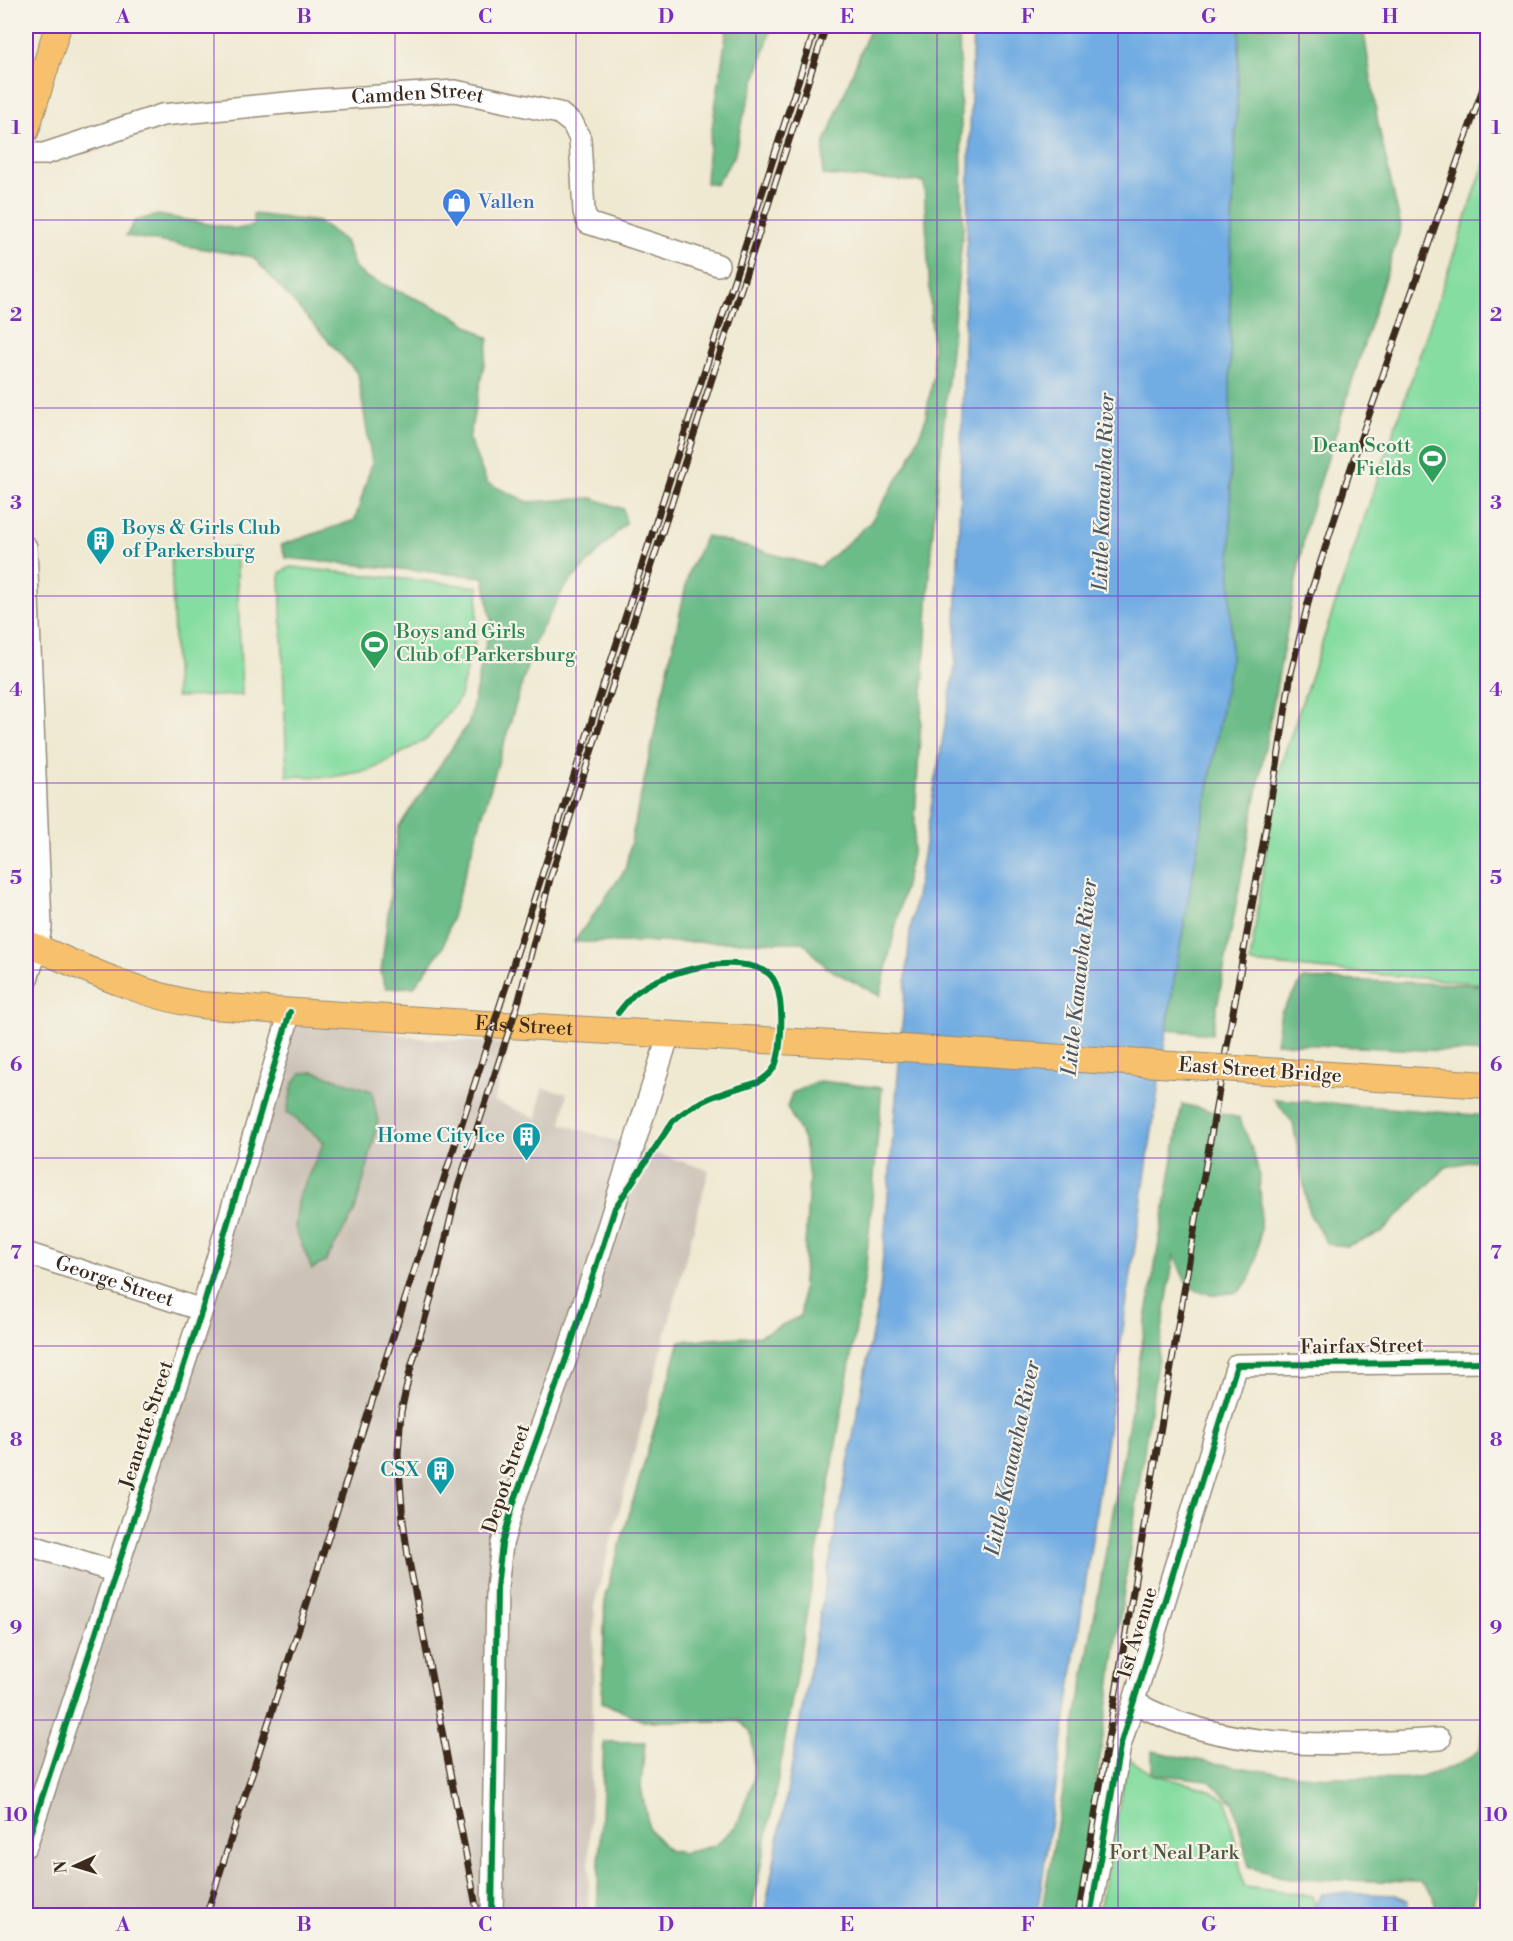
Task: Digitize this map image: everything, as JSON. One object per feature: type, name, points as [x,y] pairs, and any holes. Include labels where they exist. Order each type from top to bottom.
[{"type":"main road","points":[[26,130],[58,26]]},
{"type":"main road","name":"East Street","points":[[31,945],[171,1000],[200,1005],[1033,1056]]},
{"type":"main road","name":"East Street Bridge","points":[[1033,1056],[1488,1085]]},
{"type":"street","name":"Camden Street","points":[[26,154],[44,154],[162,115],[317,100],[455,91],[559,113],[573,124],[580,139],[584,212],[588,223],[717,265]]},
{"type":"street","points":[[26,547],[26,599],[41,926],[31,945],[26,982]]},
{"type":"street","name":"Jeanette Street","points":[[26,1846],[202,1310],[290,1012]]},
{"type":"street","name":"Depot Street","points":[[492,1916],[497,1587],[502,1544],[514,1502],[567,1356],[669,1034]]},
{"type":"street","name":"George Street","points":[[26,1253],[202,1310]]},
{"type":"street","name":"Fairfax Street","points":[[1237,1365],[1488,1362]]},
{"type":"street","name":"1st Avenue","points":[[1090,1916],[1120,1746],[1237,1365]]},
{"type":"street","points":[[26,1544],[116,1572]]},
{"type":"street","points":[[1134,1702],[1159,1716],[1212,1733],[1293,1743],[1440,1739]]},
{"type":"shaded area","points":[[290,1012],[418,1038],[510,1044],[494,1101],[537,1118],[542,1088],[567,1093],[562,1124],[709,1170],[595,1603],[588,1915],[26,1916],[26,1617],[31,1600],[27,1599],[43,1549],[115,1572]]},
{"type":"green space","points":[[724,26],[772,26],[741,125],[734,157],[716,184],[706,183],[708,155],[727,29]]},
{"type":"green space","points":[[871,26],[959,26],[963,229],[932,540],[913,850],[880,996],[827,968],[803,942],[574,942],[625,870],[689,571],[706,536],[820,567],[870,523],[909,461],[925,421],[934,373],[924,182],[823,175],[824,145]]},
{"type":"green space","points":[[1240,26],[1363,26],[1378,124],[1401,227],[1306,527],[1212,1034],[1167,1030],[1173,987],[1230,277]]},
{"type":"green space","name":"Dean Scott Fields","points":[[1487,156],[1487,984],[1250,963],[1276,779]]},
{"type":"green space","points":[[253,214],[320,222],[345,241],[355,268],[366,277],[451,314],[489,339],[469,439],[487,483],[528,502],[592,498],[623,509],[626,523],[564,588],[534,643],[443,947],[414,987],[386,988],[381,973],[398,828],[469,723],[491,620],[484,577],[286,558],[281,545],[355,520],[372,463],[358,374],[253,257],[126,236],[135,221],[158,215],[237,229],[254,226]]},
{"type":"green space","points":[[236,548],[242,695],[176,697],[171,550]]},
{"type":"green space","name":"Boys and Girls Club of Parkersburg","points":[[290,567],[479,587],[475,641],[459,699],[427,739],[371,770],[331,777],[287,776],[280,573]]},
{"type":"green space","points":[[1303,979],[1487,985],[1487,1053],[1276,1043],[1281,1012]]},
{"type":"green space","points":[[315,1072],[372,1091],[378,1121],[354,1213],[325,1262],[312,1269],[295,1228],[299,1196],[324,1142],[287,1112],[293,1084],[301,1073]]},
{"type":"green space","points":[[819,1081],[882,1088],[865,1276],[779,1774],[751,1915],[597,1915],[604,1742],[645,1742],[641,1787],[649,1829],[668,1850],[683,1853],[714,1846],[737,1825],[754,1779],[750,1731],[738,1721],[643,1721],[602,1702],[605,1596],[680,1341],[759,1336],[801,1316],[809,1179],[804,1140],[787,1107],[792,1093]]},
{"type":"green space","points":[[1274,1099],[1487,1116],[1487,1158],[1446,1167],[1381,1233],[1347,1246],[1328,1244],[1309,1213],[1293,1123]]},
{"type":"green space","points":[[1182,1104],[1239,1118],[1247,1135],[1259,1177],[1261,1206],[1257,1253],[1250,1277],[1239,1292],[1220,1294],[1200,1292],[1189,1285],[1174,1256],[1076,1915],[1041,1915],[1128,1428]]},
{"type":"green space","points":[[1487,1681],[1487,1833],[1471,1915],[1436,1915],[1434,1895],[1421,1882],[1288,1879],[1249,1867],[1234,1803],[1208,1780],[1152,1774],[1152,1751],[1232,1766],[1312,1776],[1398,1779],[1434,1773],[1458,1764],[1480,1750]]},
{"type":"green space","name":"Fort Neal Park","points":[[1128,1758],[1152,1774],[1207,1789],[1227,1800],[1244,1887],[1313,1896],[1316,1915],[1098,1916]]},
{"type":"water","name":"Little Kanawha River","points":[[973,26],[1240,26],[1230,277],[1231,658],[1173,987],[1037,1915],[764,1916],[880,1291],[910,932],[955,666]]},
{"type":"water","points":[[1322,1894],[1396,1895],[1408,1900],[1407,1915],[1309,1915]]},
{"type":"railway","points":[[206,1916],[816,26]]},
{"type":"railway","points":[[478,1916],[408,1556],[398,1454],[401,1412],[458,1187],[519,1000],[550,879],[826,26]]},
{"type":"railway","points":[[1078,1916],[1291,673],[1310,595],[1356,452],[1488,74]]},
{"type":"cycle path","points":[[492,1916],[497,1587],[502,1544],[514,1502],[567,1356],[615,1208],[673,1121],[703,1101],[758,1082],[772,1071],[780,1046],[781,1018],[778,990],[768,973],[755,967],[720,964],[682,971],[649,984],[629,999],[618,1013]]},
{"type":"cycle path","points":[[26,1846],[202,1310],[290,1012]]},
{"type":"cycle path","points":[[1090,1916],[1120,1746],[1237,1365],[1488,1362]]},
{"type":"place","name":"Vallen","points":[[457,228]]},
{"type":"place","name":"Dean Scott Fields","points":[[1432,484]]},
{"type":"place","name":"Boys & Girls Club of Parkersburg","points":[[101,566]]},
{"type":"place","name":"Boys and Girls Club of Parkersburg","points":[[375,670]]},
{"type":"place","name":"Home City Ice","points":[[526,1162]]},
{"type":"place","name":"CSX","points":[[440,1496]]}]
